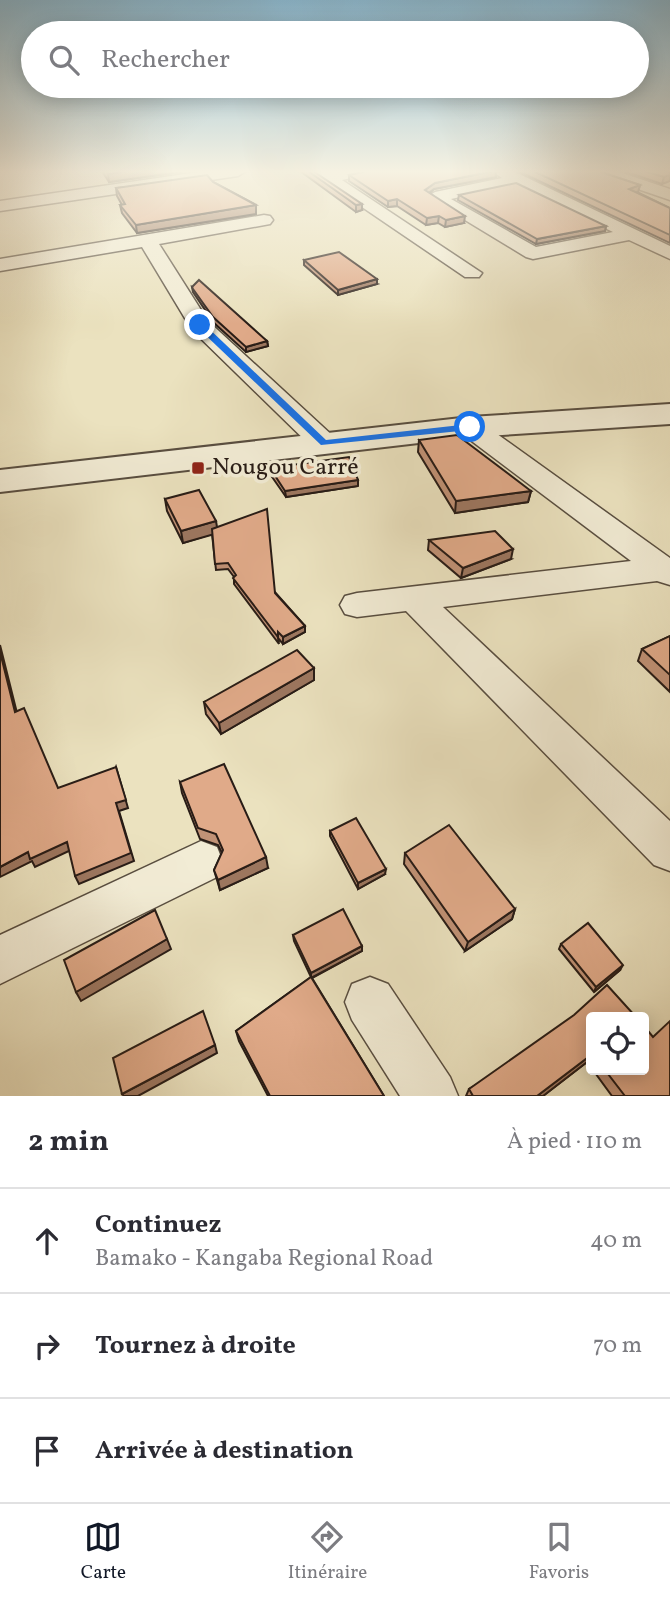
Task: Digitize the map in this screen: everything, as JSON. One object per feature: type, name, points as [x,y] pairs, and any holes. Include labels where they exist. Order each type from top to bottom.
[{"type":"street","points":[[0,265],[251,222]]},
{"type":"street","points":[[394,222],[472,274]]},
{"type":"street","points":[[479,222],[533,253],[634,234]]},
{"type":"street","points":[[609,222],[670,253]]},
{"type":"street","points":[[147,240],[200,325],[324,443]]},
{"type":"street","points":[[0,481],[470,427],[670,414]]},
{"type":"street","points":[[470,427],[667,572]]},
{"type":"street","points":[[357,605],[667,572]]},
{"type":"street","points":[[413,598],[670,850]]},
{"type":"street","points":[[0,960],[201,862]]},
{"type":"street","points":[[370,1002],[431,1096]]},
{"type":"building","points":[[507,222],[598,222],[606,226],[537,239]]},
{"type":"building","points":[[642,222],[670,222],[670,235]]},
{"type":"building","points":[[339,252],[377,279],[338,290],[304,260]]},
{"type":"building","points":[[199,280],[267,341],[246,347],[213,317],[193,289]]},
{"type":"building","points":[[457,435],[531,491],[456,501],[419,440]]},
{"type":"building","points":[[349,457],[358,480],[285,491],[270,468]]},
{"type":"building","points":[[199,490],[216,521],[181,531],[165,499]]},
{"type":"building","points":[[267,509],[275,593],[305,626],[283,637],[278,632],[278,637],[233,578],[236,575],[228,563],[215,564],[212,529]]},
{"type":"building","points":[[495,531],[513,549],[463,568],[429,540]]},
{"type":"building","points":[[670,636],[670,675],[642,649]]},
{"type":"building","points":[[297,650],[314,668],[219,723],[204,702]]},
{"type":"building","points":[[0,652],[15,712],[24,708],[58,788],[116,767],[126,800],[116,803],[131,853],[75,876],[67,842],[30,859],[28,852],[0,867]]},
{"type":"building","points":[[224,764],[266,857],[218,880],[214,870],[223,850],[216,834],[198,828],[180,782]]},
{"type":"building","points":[[356,818],[386,869],[358,883],[330,831]]},
{"type":"building","points":[[449,825],[515,909],[468,942],[405,853]]},
{"type":"building","points":[[343,909],[362,946],[311,973],[293,935]]},
{"type":"building","points":[[155,910],[167,939],[76,992],[64,960]]},
{"type":"building","points":[[588,923],[623,965],[596,987],[561,944]]},
{"type":"building","points":[[311,977],[384,1096],[270,1096],[236,1031]]},
{"type":"building","points":[[607,985],[631,1012],[586,1012],[586,1059],[537,1096],[473,1096],[469,1089],[574,1015]]},
{"type":"building","points":[[203,1011],[215,1045],[122,1094],[113,1058]]},
{"type":"building","points":[[670,1021],[670,1096],[625,1096],[609,1075],[649,1075],[649,1032],[653,1037]]},
{"type":"place","name":"Nougou Carré","points":[[198,468]]},
{"type":"route","points":[[200,325],[324,443],[470,427]]}]
